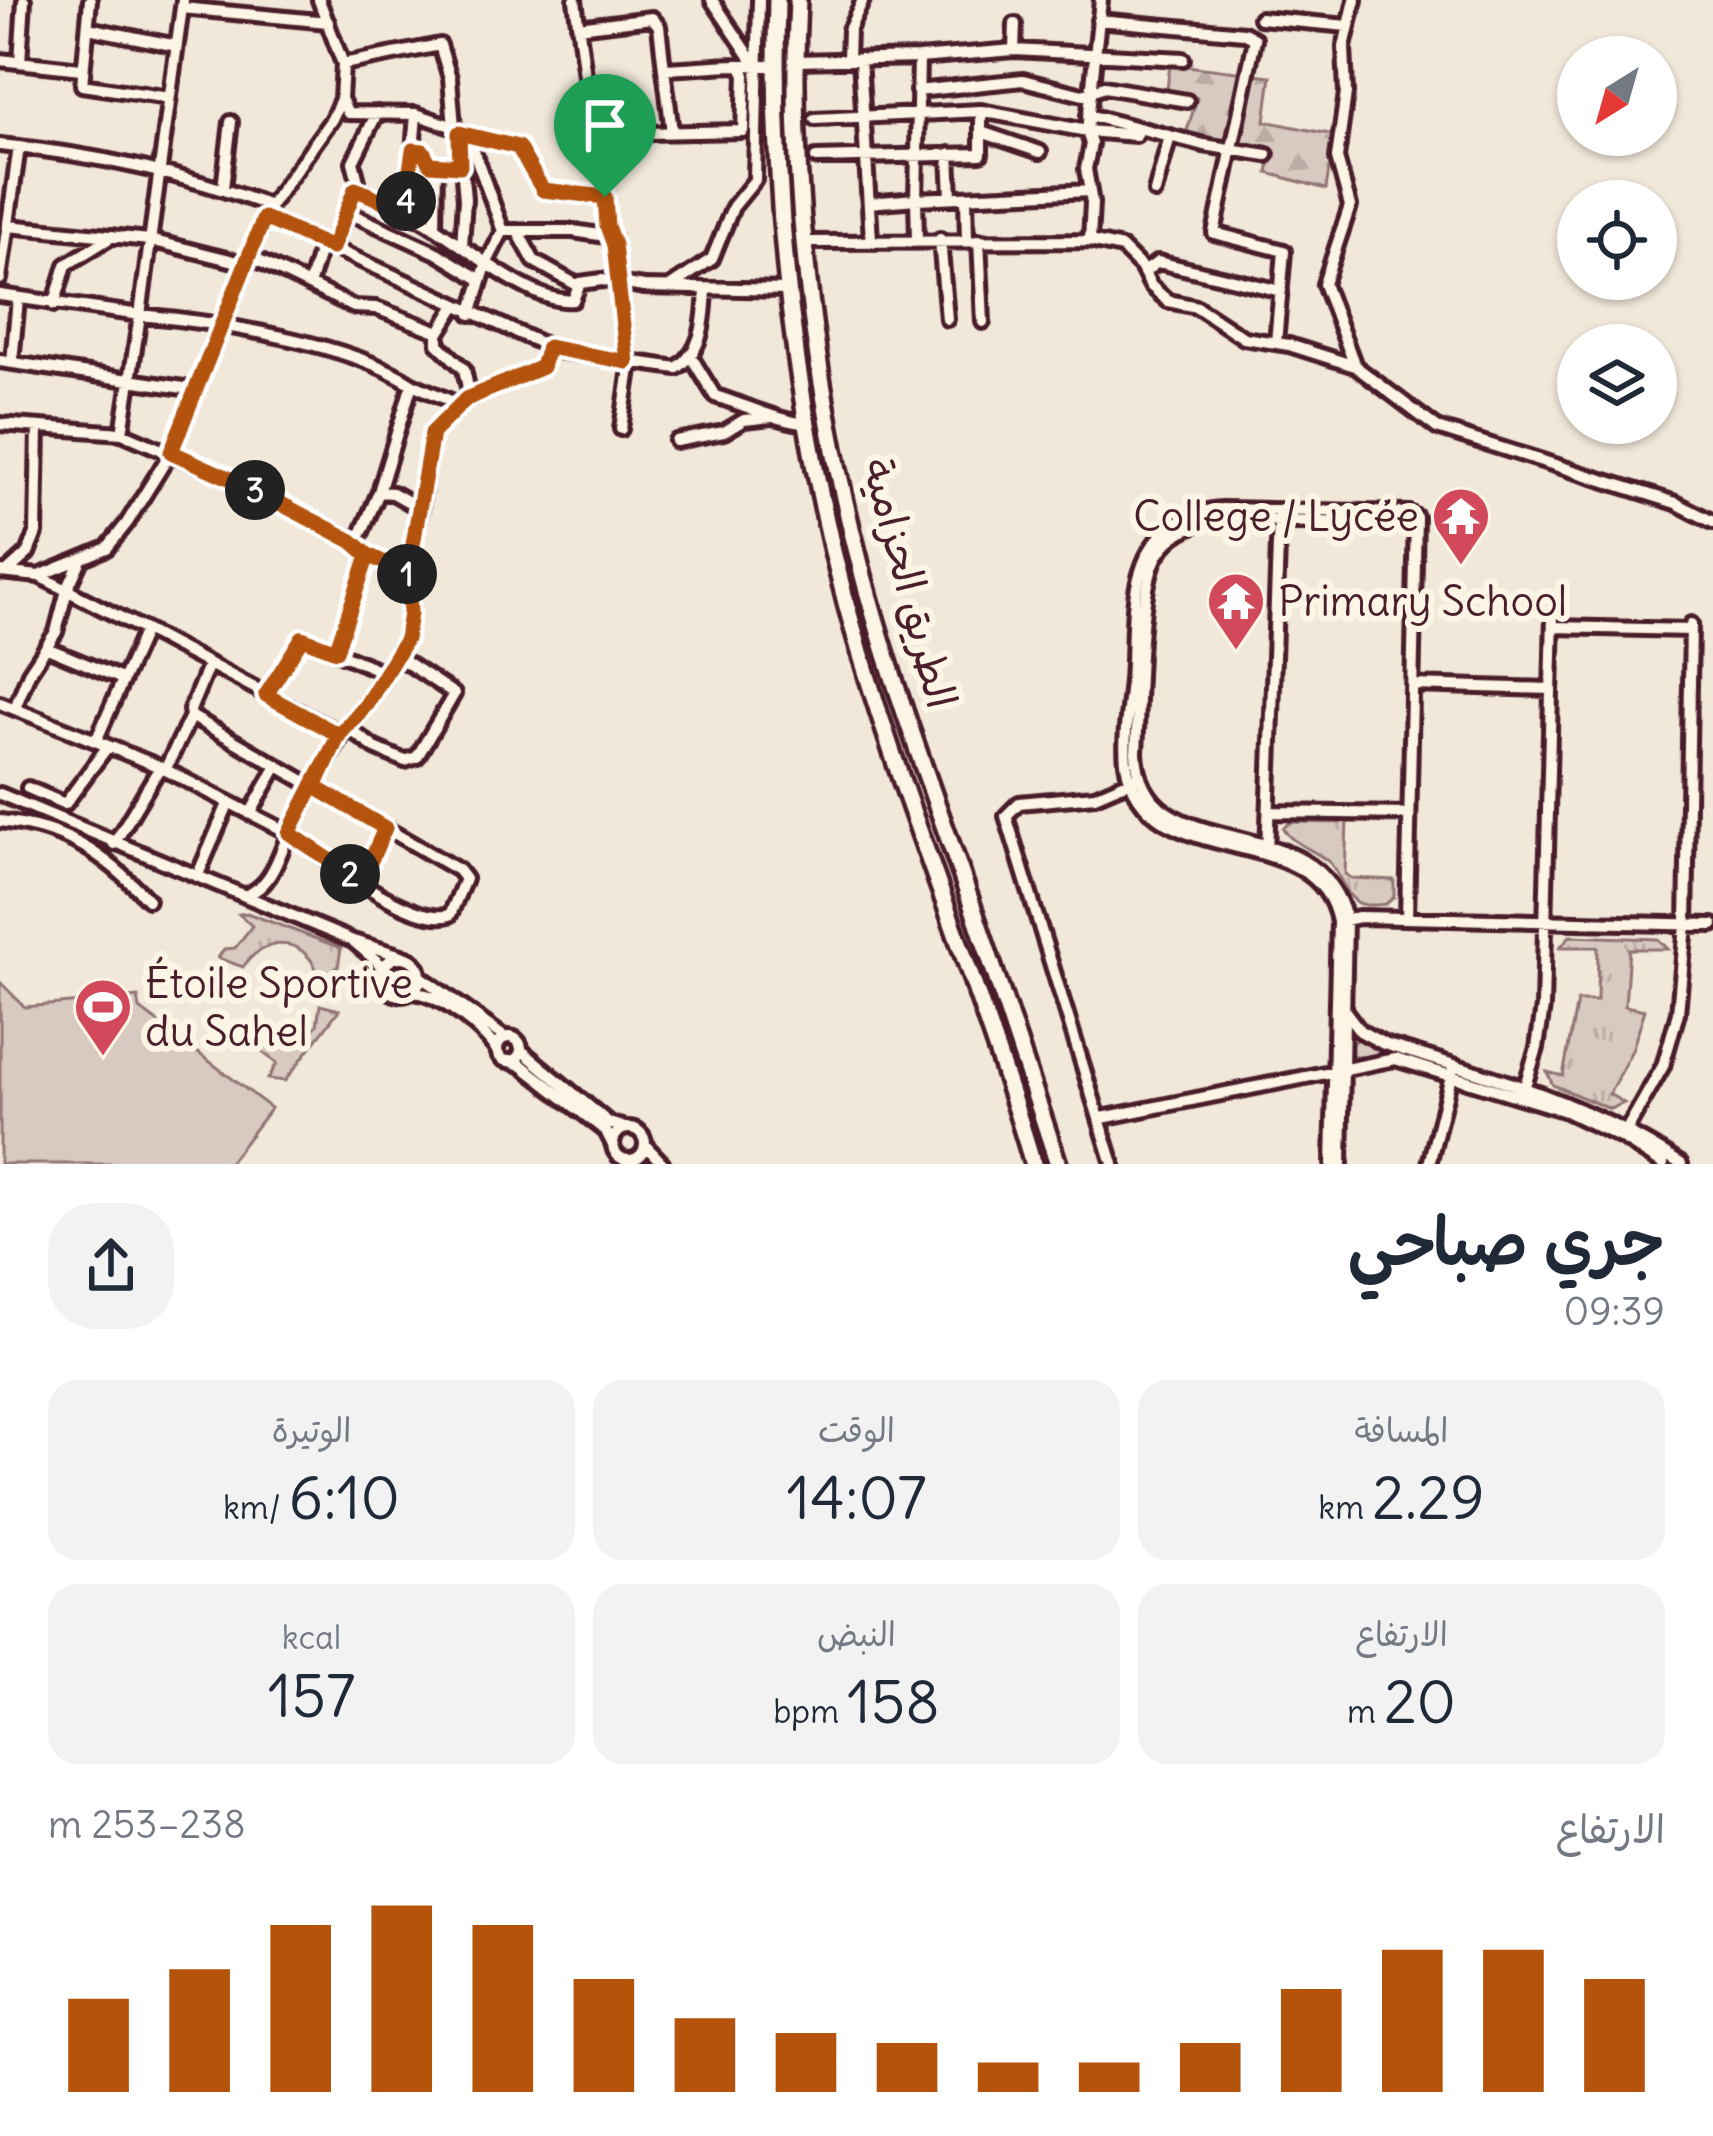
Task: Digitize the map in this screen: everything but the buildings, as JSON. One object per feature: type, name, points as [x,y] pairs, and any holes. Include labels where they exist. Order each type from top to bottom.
[{"type":"highway","name":"الطريق الحزامية","points":[[798,0],[796,61],[807,242],[822,374],[861,567],[899,695],[1058,1164]]},
{"type":"highway","name":"الطريق الحزامية","points":[[777,7],[777,150],[807,423],[853,624],[1033,1164]]},
{"type":"street","points":[[20,62],[24,0]]},
{"type":"street","points":[[90,0],[81,69],[84,87],[170,98]]},
{"type":"street","points":[[39,576],[80,562],[116,539],[171,452],[267,212],[340,99],[343,64],[319,0]]},
{"type":"street","points":[[575,0],[593,131],[745,130],[748,66],[777,7]]},
{"type":"street","points":[[666,288],[712,259],[733,207],[754,180],[748,66],[712,0]]},
{"type":"street","points":[[757,46],[759,0]]},
{"type":"street","points":[[863,0],[849,31],[863,115],[871,240]]},
{"type":"street","points":[[1090,241],[1086,169],[1091,144],[1087,131],[1101,0]]},
{"type":"street","points":[[1354,0],[1343,55],[1346,93],[1336,158],[1350,206],[1324,284],[1355,366]]},
{"type":"street","points":[[122,433],[182,4],[328,22]]},
{"type":"street","points":[[578,26],[652,18],[658,26],[672,132]]},
{"type":"street","points":[[1260,18],[1348,26]]},
{"type":"street","points":[[1098,20],[1244,33],[1255,39],[1214,233],[1284,251],[1276,343]]},
{"type":"street","points":[[1014,50],[1015,24]]},
{"type":"street","points":[[88,28],[177,46]]},
{"type":"street","points":[[343,64],[440,46],[461,132],[503,231]]},
{"type":"street","points":[[796,61],[1014,50],[1184,59]]},
{"type":"street","points":[[917,239],[920,58]]},
{"type":"street","points":[[0,60],[81,69]]},
{"type":"street","points":[[664,69],[775,67]]},
{"type":"street","points":[[917,91],[1010,79],[1083,95],[1104,87],[1187,101]]},
{"type":"street","points":[[340,99],[348,113],[416,114],[518,147],[546,192],[604,196],[629,362],[621,429]]},
{"type":"street","points":[[815,119],[981,111],[1087,131],[1136,134]]},
{"type":"street","points":[[816,158],[981,154],[981,111]]},
{"type":"street","points":[[309,285],[347,212],[358,174],[353,162],[377,113]]},
{"type":"street","points":[[404,210],[416,114]]},
{"type":"street","points":[[1088,115],[1268,155]]},
{"type":"street","points":[[223,188],[232,122]]},
{"type":"street","points":[[461,132],[463,246]]},
{"type":"street","points":[[981,132],[1040,152]]},
{"type":"street","points":[[1155,192],[1170,136]]},
{"type":"street","points":[[0,145],[78,153],[223,188],[327,245],[548,347],[677,368],[703,332],[706,290]]},
{"type":"street","points":[[0,279],[19,147]]},
{"type":"street","points":[[413,150],[423,151],[429,163],[460,166]]},
{"type":"street","points":[[949,154],[951,197]]},
{"type":"street","points":[[435,228],[436,165]]},
{"type":"street","points":[[355,189],[404,210],[562,302],[573,300],[577,285]]},
{"type":"street","points":[[868,203],[1090,191]]},
{"type":"street","points":[[966,197],[983,322]]},
{"type":"street","points":[[347,212],[437,253],[481,280]]},
{"type":"street","points":[[8,226],[150,240],[248,260],[359,309],[376,308],[439,332]]},
{"type":"street","points":[[503,231],[581,231],[613,237]]},
{"type":"street","points":[[471,314],[487,262],[503,231]]},
{"type":"street","points":[[518,232],[534,261],[577,285],[593,280],[666,288],[789,290]]},
{"type":"street","points":[[55,304],[66,265],[113,236]]},
{"type":"street","points":[[940,239],[947,319]]},
{"type":"street","points":[[807,242],[1090,241],[1122,248],[1150,286],[1168,301],[1197,307],[1244,338],[1355,366],[1437,428],[1669,501],[1713,522]]},
{"type":"street","points":[[1144,272],[1158,262],[1281,291]]},
{"type":"street","points":[[0,296],[224,323],[341,354],[465,401]]},
{"type":"street","points":[[18,298],[6,362],[197,390]]},
{"type":"street","points":[[455,307],[439,332],[440,348],[467,375],[465,401]]},
{"type":"street","points":[[244,896],[265,885],[344,732],[397,656],[409,625],[408,574],[430,437],[465,401],[542,367],[548,347]]},
{"type":"street","points":[[690,356],[715,395],[751,405],[790,424],[807,423]]},
{"type":"street","points":[[352,541],[362,534],[379,492],[412,384]]},
{"type":"street","points":[[676,440],[775,416]]},
{"type":"street","points":[[0,424],[122,433],[251,488],[408,574]]},
{"type":"street","points":[[3,572],[28,553],[36,533],[38,427]]},
{"type":"street","points":[[379,492],[393,493],[422,509]]},
{"type":"street","points":[[1340,1040],[1342,921],[1318,882],[1267,852],[1167,825],[1149,811],[1126,764],[1138,578],[1163,532],[1187,515],[1222,509],[1416,524],[1407,918]]},
{"type":"street","points":[[1267,852],[1279,516]]},
{"type":"street","points":[[336,651],[368,555]]},
{"type":"street","points":[[15,708],[29,673],[56,632],[80,562]]},
{"type":"street","points":[[3,572],[39,576],[266,695],[405,761],[417,757],[454,694],[397,656]]},
{"type":"street","points":[[1524,1090],[1542,1022],[1553,621],[1691,627],[1685,925],[1673,1037],[1663,1066],[1625,1134]]},
{"type":"street","points":[[28,788],[64,804],[102,744],[122,680],[146,630]]},
{"type":"street","points":[[266,695],[302,638],[386,673]]},
{"type":"street","points":[[47,648],[122,680]]},
{"type":"street","points":[[104,856],[191,716],[209,664]]},
{"type":"street","points":[[1412,685],[1551,689]]},
{"type":"street","points":[[0,703],[162,768],[289,833],[362,881],[429,917],[443,918],[455,909],[465,885],[463,874],[191,716]]},
{"type":"street","points":[[250,814],[277,766]]},
{"type":"street","points":[[1113,1164],[1006,816],[1019,803],[1095,796],[1135,779]]},
{"type":"street","points":[[0,794],[353,941],[406,957],[427,984],[500,1043],[501,1059],[521,1065],[606,1131],[627,1157],[649,1164]]},
{"type":"street","points":[[200,870],[228,804]]},
{"type":"street","points":[[1270,812],[1409,814]]},
{"type":"street","points":[[0,821],[52,831],[104,856],[148,900]]},
{"type":"street","points":[[362,881],[385,828]]},
{"type":"street","points":[[1342,921],[1407,918],[1713,926]]},
{"type":"street","points":[[1332,1164],[1342,921]]},
{"type":"street","points":[[353,941],[379,962],[389,990],[422,992],[500,1043],[517,1039],[521,1050],[609,1123],[638,1131],[663,1164]]},
{"type":"street","points":[[383,972],[390,961],[406,957]]},
{"type":"street","points":[[409,993],[420,976]]},
{"type":"street","points":[[1344,1009],[1367,1036],[1452,1069],[1570,1102],[1681,1164]]},
{"type":"street","points":[[1340,1040],[1367,1036]]},
{"type":"street","points":[[509,1061],[521,1050]]},
{"type":"street","points":[[1102,1118],[1395,1059],[1452,1069]]},
{"type":"street","points":[[1429,1164],[1452,1069]]},
{"type":"street","points":[[1338,1071],[1341,1164]]},
{"type":"street","points":[[625,1129],[618,1133],[627,1157]]},
{"type":"street","points":[[1625,1134],[1664,1164]]},
{"type":"street","points":[[627,1157],[644,1144]]},
{"type":"green space","points":[[783,0],[794,0],[796,163],[853,549],[1054,1164],[1040,1164],[886,712],[841,563],[802,368],[781,65]]},
{"type":"green space","points":[[1170,64],[1271,76],[1265,121],[1334,135],[1326,189],[1268,173],[1272,151],[1186,134],[1197,98],[1167,90]]},
{"type":"green space","points":[[1344,817],[1395,818],[1395,823],[1347,822],[1345,874],[1394,880],[1394,897],[1386,904],[1357,902],[1329,862],[1283,828],[1291,822],[1341,823]]},
{"type":"green space","points":[[239,914],[341,948],[338,967],[320,980],[307,955],[287,945],[264,948],[243,967],[218,958],[224,949],[235,948],[252,926]]},
{"type":"green space","points":[[1570,936],[1658,939],[1668,949],[1629,949],[1625,1006],[1645,1010],[1632,1050],[1609,1094],[1624,1103],[1610,1109],[1553,1085],[1547,1072],[1563,1076],[1577,1001],[1597,1001],[1598,947],[1560,947]]},
{"type":"green space","name":"Étoile Sportive du Sahel","points":[[0,982],[25,1007],[138,997],[140,1009],[271,1108],[228,1164],[0,1164]]},
{"type":"green space","points":[[320,1005],[339,1010],[285,1081],[268,1079],[277,1063],[254,1046],[239,1048],[229,1040],[248,1028],[267,1045],[299,1043],[317,1025]]},
{"type":"green space","points":[[1360,1038],[1416,1057],[1352,1055],[1349,1045]]},
{"type":"place","name":"College / Lycée","points":[[1461,567]]},
{"type":"place","name":"Primary School","points":[[1236,652]]},
{"type":"place","name":"Étoile Sportive du Sahel","points":[[103,1058]]},
{"type":"route","points":[[605,197],[546,192],[518,147],[459,133],[460,166],[430,164],[423,151],[413,150],[404,210],[355,189],[332,248],[264,218],[171,452],[300,513],[408,574],[406,639],[355,721],[339,735],[289,833],[362,881],[385,828],[315,787],[340,740],[339,735],[266,695],[302,638],[336,651],[368,555],[408,574],[430,437],[441,421],[466,399],[542,367],[548,347],[627,362],[605,197]]}]
